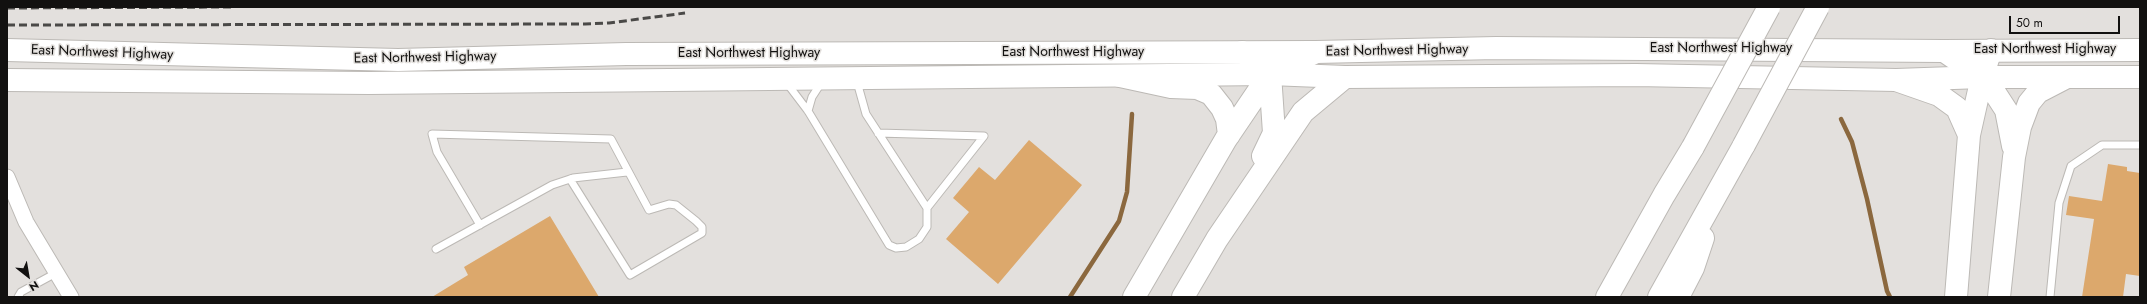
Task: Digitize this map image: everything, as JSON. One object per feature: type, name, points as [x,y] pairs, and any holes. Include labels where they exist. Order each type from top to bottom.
[{"type":"main road","points":[[1607,297],[1664,195],[1693,147],[1769,7]]},
{"type":"main road","points":[[1659,297],[1744,146],[1818,7]]},
{"type":"main road","name":"East Northwest Highway","points":[[7,50],[365,60],[626,54],[1316,52],[1496,48],[1944,51],[2140,50]]},
{"type":"main road","points":[[1956,297],[1969,135],[1982,77],[1991,50]]},
{"type":"main road","points":[[1944,51],[1982,77],[2006,110],[2014,157]]},
{"type":"main road","points":[[1237,209],[1274,132],[1270,74],[1262,63],[1242,52]]},
{"type":"main road","points":[[1134,297],[1229,135],[1270,74],[1316,52]]},
{"type":"main road","points":[[859,78],[870,54]]},
{"type":"main road","name":"East Northwest Highway","points":[[7,80],[375,83],[1270,74],[1345,77],[1636,75],[1896,80],[1982,77],[2140,77]]},
{"type":"main road","points":[[1120,76],[1171,87],[1196,88],[1211,94],[1222,108],[1227,119],[1229,135]]},
{"type":"main road","points":[[1183,297],[1237,209],[1303,112],[1345,77]]},
{"type":"main road","points":[[1999,297],[2014,157],[2020,127],[2029,103],[2038,92],[2065,78]]},
{"type":"main road","points":[[1896,80],[1939,94],[1957,108],[1969,135]]},
{"type":"main road","points":[[1678,297],[1693,268],[1720,187]]},
{"type":"main road","points":[[1592,297],[1664,195]]},
{"type":"street","points":[[7,177],[26,222],[70,297]]},
{"type":"lane","points":[[808,111],[816,88],[825,78]]},
{"type":"lane","points":[[784,79],[808,111],[889,245],[896,248],[906,247],[919,239],[927,227],[927,208],[866,114],[859,89],[859,78]]},
{"type":"lane","points":[[878,133],[984,136],[927,208]]},
{"type":"lane","points":[[480,225],[437,152],[432,134],[611,139],[627,172],[649,210],[668,204],[676,205],[696,220],[702,227],[702,233],[630,275],[570,179]]},
{"type":"lane","points":[[2050,297],[2059,203],[2071,166],[2102,145],[2140,145]]},
{"type":"lane","points":[[436,249],[552,185],[570,179],[627,172]]},
{"type":"lane","points":[[18,297],[21,292],[56,273]]},
{"type":"building","points":[[1029,140],[1082,185],[998,284],[946,239],[969,212],[953,198],[979,167],[995,180]]},
{"type":"building","points":[[2108,164],[2127,167],[2127,171],[2140,173],[2140,276],[2126,274],[2123,297],[2082,297],[2094,219],[2066,215],[2069,196],[2102,201]]},
{"type":"building","points":[[550,216],[599,297],[432,297],[468,275],[464,267]]},
{"type":"waterway","points":[[1070,297],[1119,221],[1127,192],[1132,114]]},
{"type":"waterway","points":[[1841,119],[1852,142],[1867,199],[1887,291],[1890,297]]},
{"type":"railway","points":[[7,8],[235,7]]},
{"type":"railway","points":[[7,25],[585,24],[609,23],[685,13]]}]
